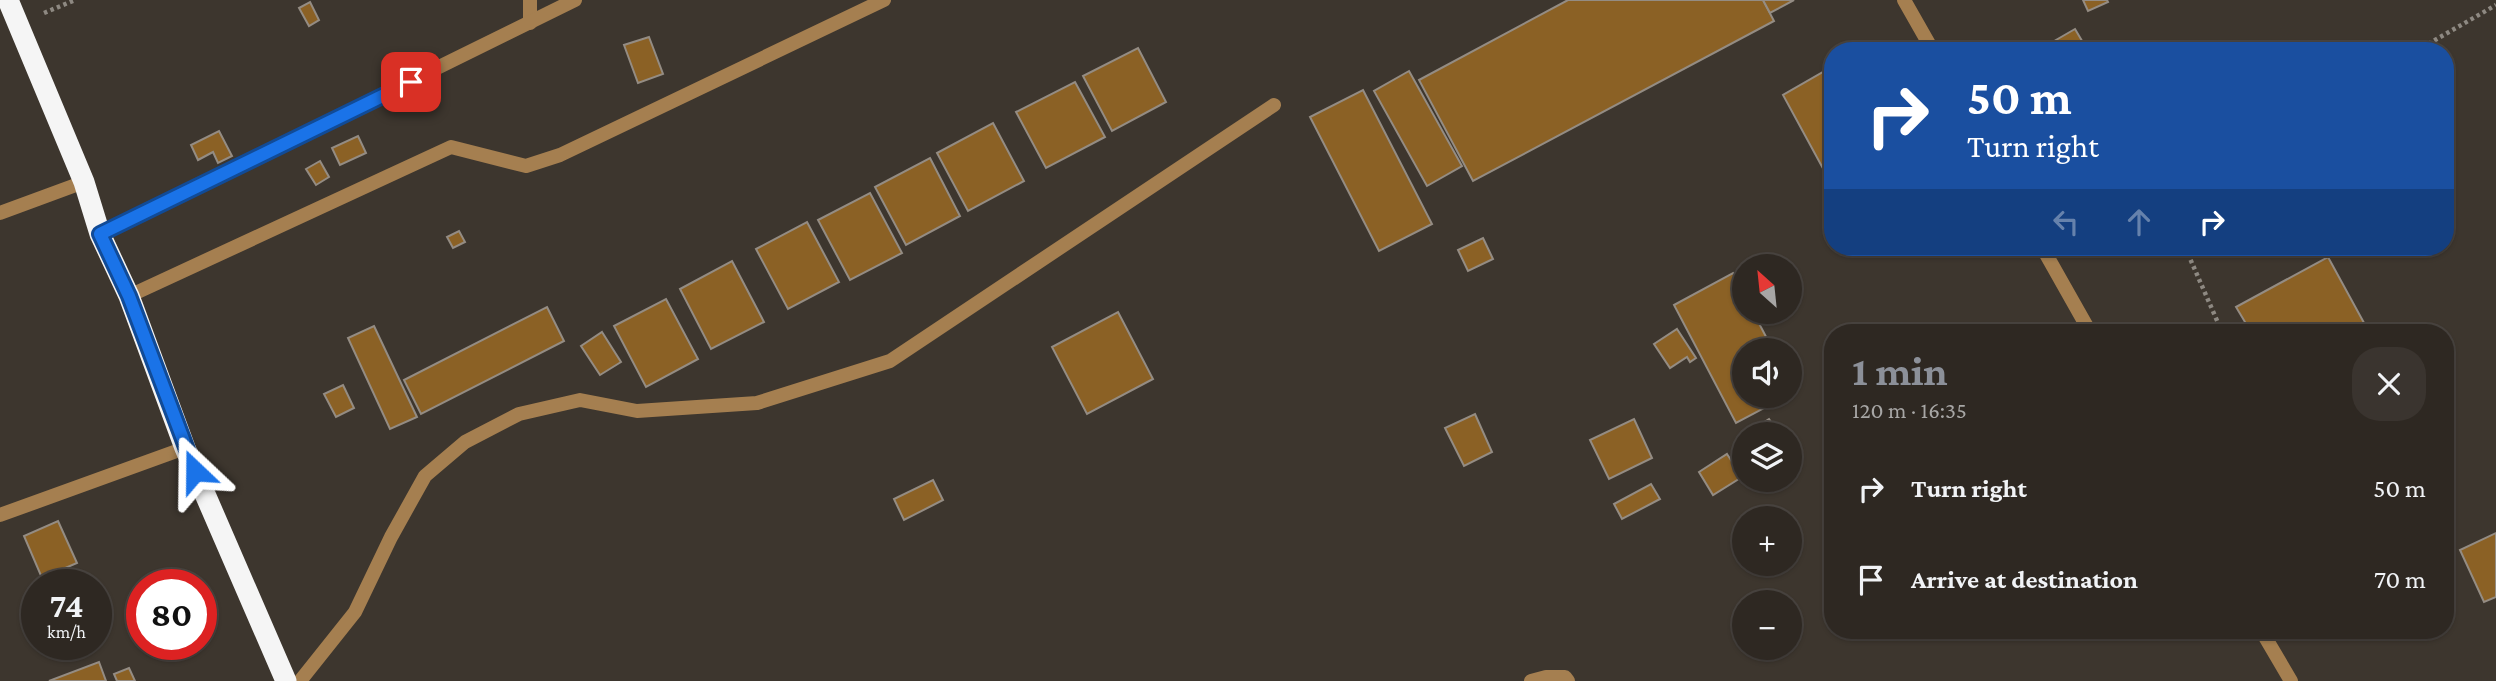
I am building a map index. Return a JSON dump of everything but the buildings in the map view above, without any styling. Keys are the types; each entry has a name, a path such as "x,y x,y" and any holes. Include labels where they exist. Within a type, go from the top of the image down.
{"highway":[{"path":"8,0 84,182 100,234 129,296 185,448 286,681"}],"street":[{"path":"530,0 530,23"},
{"path":"100,234 575,0"},
{"path":"129,296 452,146 484,157 526,166 561,155 884,0"},
{"path":"1904,0 1928,42"},
{"path":"300,681 355,612 391,537 425,476 465,442 519,414 580,400 637,411 757,403 890,361 1274,106"},
{"path":"0,213 84,182"},
{"path":"2047,256 2085,324"},
{"path":"0,515 185,448"},
{"path":"2266,639 2291,681"},
{"path":"1531,681 1546,677 1565,677 1568,681"}],"path":[{"path":"2432,42 2496,5"},
{"path":"2189,256 2219,324"}],"route":[{"path":"195,471 129,296 100,234 411,82"}]}
